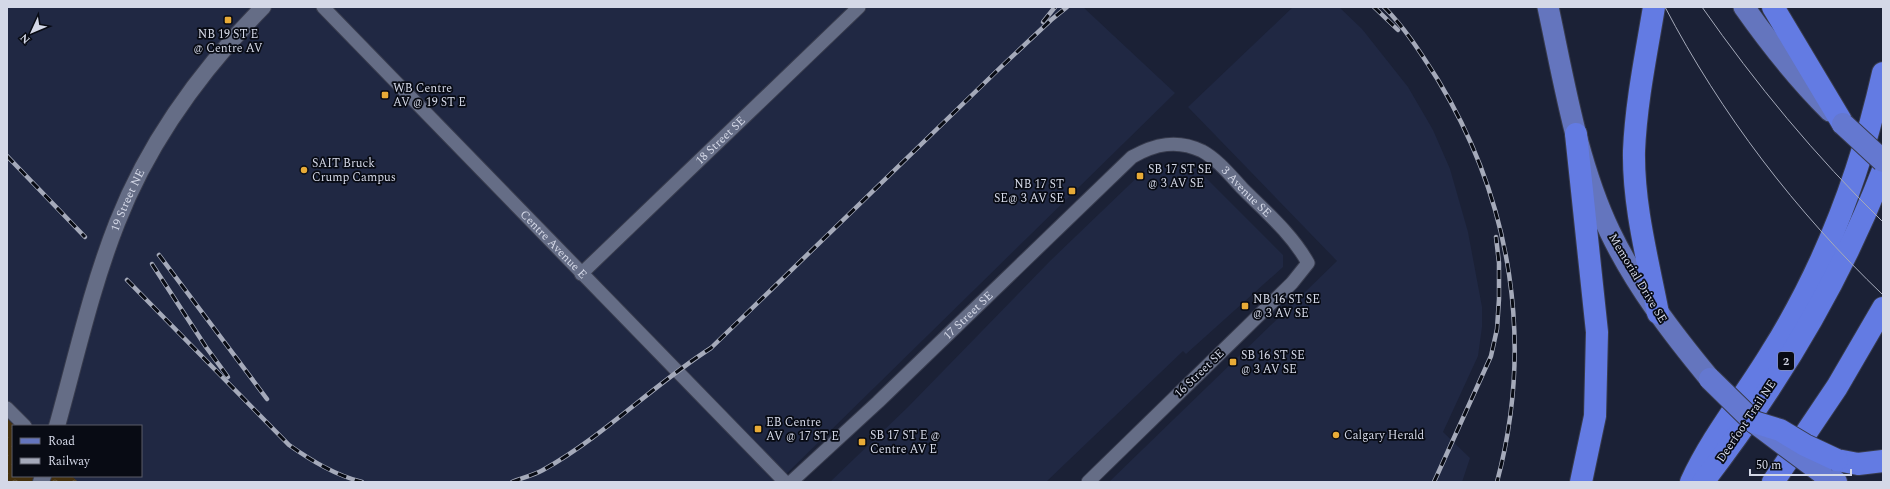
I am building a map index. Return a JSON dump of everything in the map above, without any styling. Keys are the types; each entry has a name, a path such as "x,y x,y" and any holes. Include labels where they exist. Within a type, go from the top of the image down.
{"highway":[{"path":"1654,7 1642,74 1634,152 1636,191 1658,313"},
{"path":"1773,7 1843,124 1883,161"},
{"path":"1691,482 1702,458 1772,353 1826,249 1856,176 1883,73"},
{"path":"1576,134 1597,332 1595,416 1580,482"},
{"name":"Deerfoot Trail NE","path":"1703,482 1763,399 1787,359 1835,275 1857,232 1883,170"},
{"path":"1773,482 1837,387 1883,308"},
{"name":"Memorial Drive SE","path":"1710,379 1754,422 1780,430 1805,445 1831,471"},
{"path":"1831,471 1858,464 1883,461"}],"main road":[{"name":"Memorial Drive SE","path":"1548,7 1576,134 1609,231 1658,313 1710,379"},
{"path":"1744,7 1770,43 1810,91 1843,124"}],"street":[{"name":"19 Street NE","path":"57,425 100,272 117,223 137,181 171,119 201,76 263,7"},
{"name":"Centre Avenue E","path":"323,7 581,274 785,482"},
{"name":"18 Street SE","path":"581,274 859,7"},
{"name":"3 Avenue SE","path":"1145,150 1163,144 1183,145 1202,151 1219,164 1288,235 1308,262"},
{"name":"17 Street SE","path":"792,482 878,402 1121,166 1145,150"},
{"name":"16 Street SE","path":"1088,482 1292,283 1308,262"},
{"path":"7,408 23,425"}],"shaded area":[{"path":"7,7 1083,7 1175,93 778,482 78,482 73,477 142,477 142,425 24,425 7,408"},
{"path":"1293,7 1339,7 1362,29 1408,87 1433,130 1450,169 1468,232 1482,307 1482,327 1478,356 1443,432 1470,458 1462,482 1109,482 1337,261 1188,107"},
{"path":"1150,165 1194,166 1283,255 1283,267 1186,354 1183,351 1046,482 830,482 908,407 1050,261"}],"green space":[{"path":"7,408 24,425 12,425 12,477 73,477 78,482 7,482"}],"tram line":[{"path":"1665,7 1710,85 1762,160 1820,230 1883,295"},
{"path":"1702,7 1722,36 1787,119 1858,197 1883,222"}],"railway":[{"path":"1043,22 1055,7"},
{"path":"512,482 539,472 565,457 587,442 690,362 711,348 1002,66 1067,7"},
{"path":"1374,7 1398,30"},
{"path":"1384,7 1407,33 1420,52 1438,80 1463,127 1484,175 1499,224 1509,275 1514,326 1514,378 1508,430 1497,482"},
{"path":"7,156 85,237"},
{"path":"1434,482 1491,356 1497,329 1499,299 1499,263 1496,237"},
{"path":"159,255 267,399"},
{"path":"152,264 206,347 228,377"},
{"path":"127,280 289,445 324,467 342,476 362,482"}],"place":[{"name":"NB 19 ST E @ Centre AV","path":"228,20"},
{"name":"WB Centre AV @ 19 ST E","path":"385,95"},
{"name":"SAIT Bruck Crump Campus","path":"304,170"},
{"name":"SB 17 ST SE @ 3 AV SE","path":"1140,176"},
{"name":"NB 17 ST SE@ 3 AV SE","path":"1072,191"},
{"name":"NB 16 ST SE @ 3 AV SE","path":"1245,306"},
{"name":"SB 16 ST SE @ 3 AV SE","path":"1233,362"},
{"name":"EB Centre AV @ 17 ST E","path":"758,429"},
{"name":"Calgary Herald","path":"1336,435"},
{"name":"SB 17 ST E @ Centre AV E","path":"862,442"}]}
